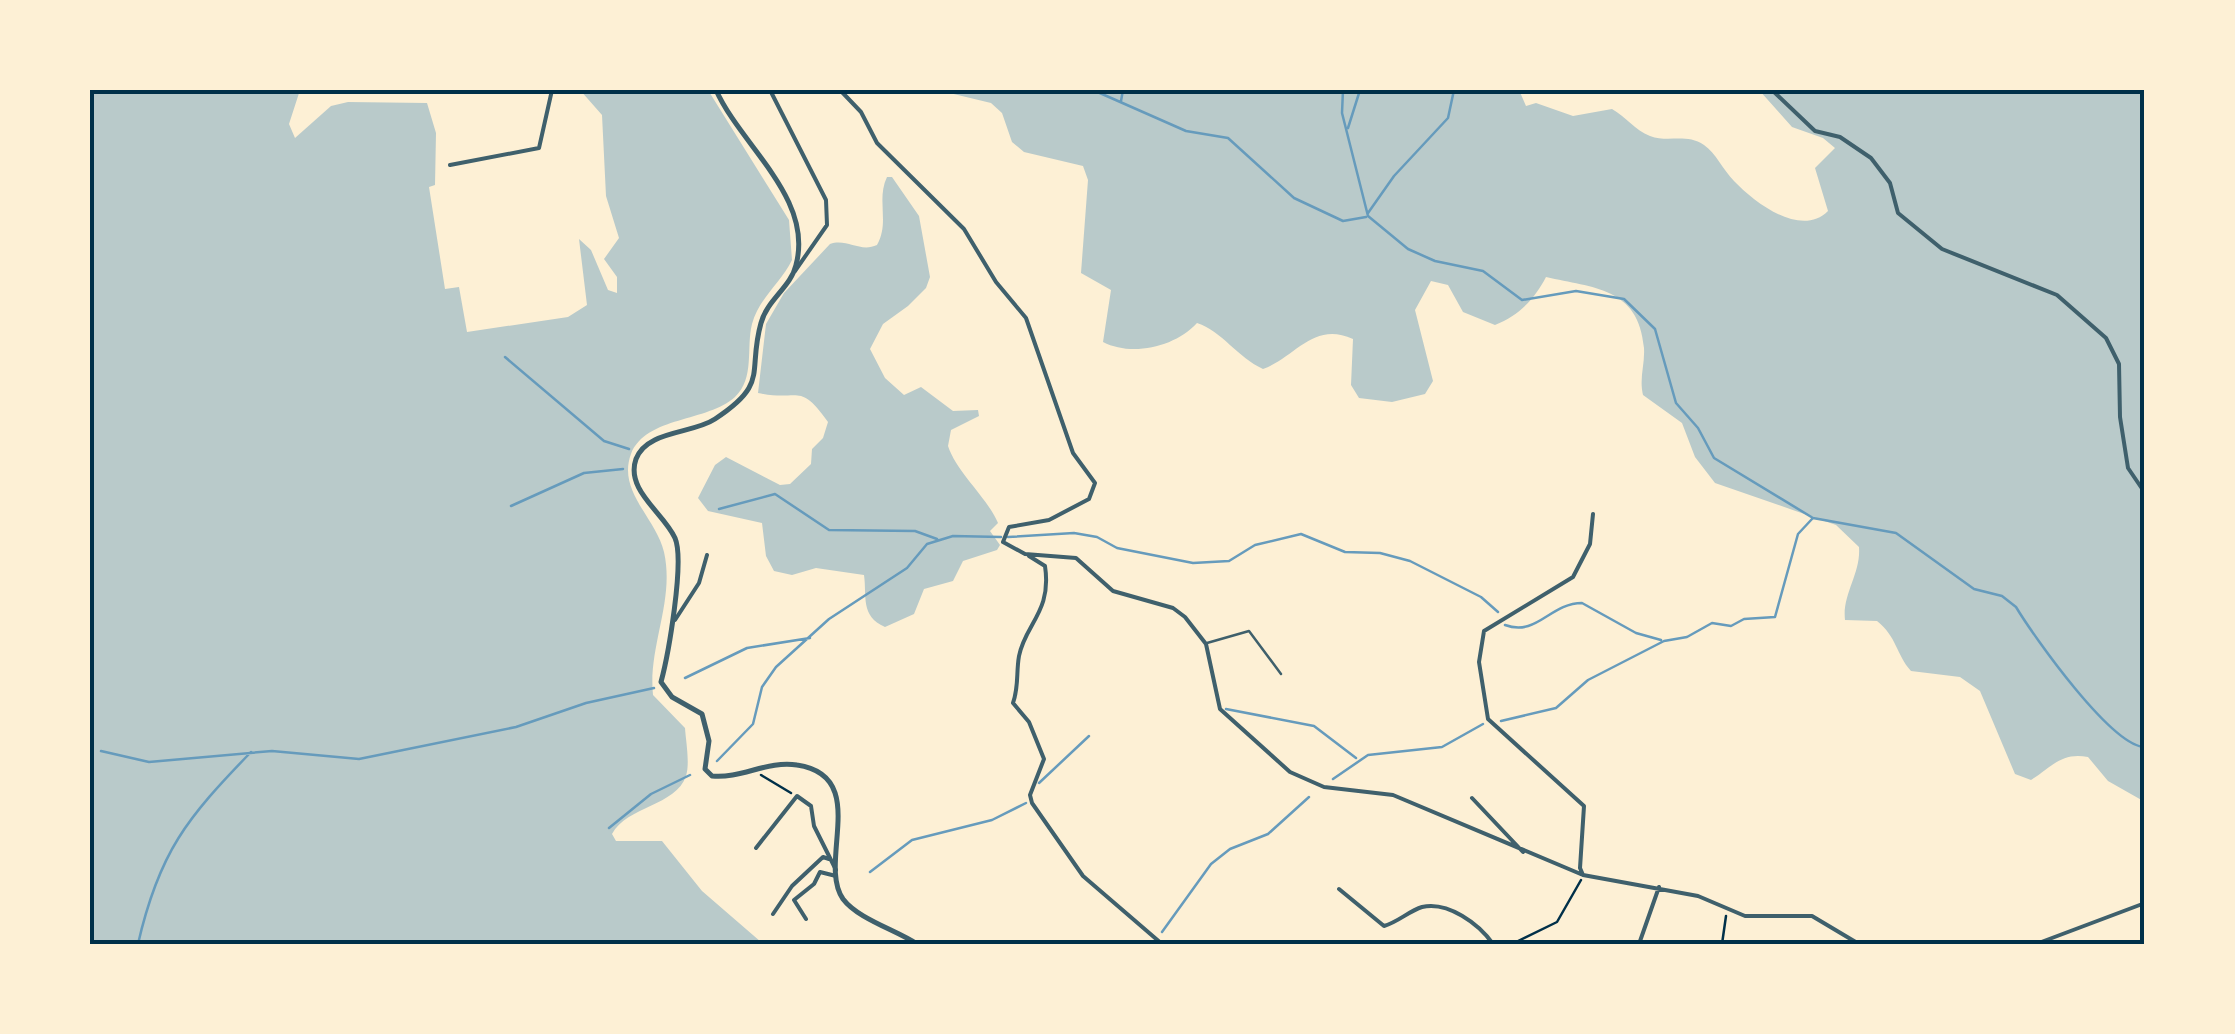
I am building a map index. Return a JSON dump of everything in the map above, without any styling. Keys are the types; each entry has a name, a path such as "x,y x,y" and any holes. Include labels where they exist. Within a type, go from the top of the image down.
{"street":[{"path":"450,165 538,148 552,90"},
{"path":"716,90 792,208 800,244 795,271"},
{"path":"770,90 826,200 827,225 764,312 751,388 711,423 654,440 641,450 634,463 638,486 675,538 672,624 661,682 672,697 702,714 708,741 705,769 722,777 769,766 802,765 818,774 834,792 840,810 836,873"},
{"path":"840,90 860,112 873,138 911,182 964,229 996,282 1026,318 1074,453 1094,482 1090,499 1049,520 1006,530 1003,542 1046,570 1041,611 1019,656 1020,681 1013,703 1029,722 1044,760 1030,795 1032,803 1082,876 1162,944"},
{"path":"1772,90 1815,132 1840,136 1871,158 1890,183 1898,214 1942,249 2057,295 2106,338 2119,364 2120,417 2128,468 2145,492"},
{"path":"1584,875 1580,868 1584,806 1492,725 1479,662 1484,632 1578,572 1590,544 1593,514"},
{"path":"1025,554 1076,558 1113,590 1173,608 1206,644 1220,709 1290,772 1324,787 1392,795 1523,853 1584,875 1659,886 1698,896 1745,916 1812,916 1859,944"},
{"path":"672,624 699,583 707,555"},
{"path":"756,848 796,796 811,806 814,826 846,903 916,944"},
{"path":"1472,798 1519,844 1523,853"},
{"path":"773,914 807,870 823,856 829,859"},
{"path":"806,919 794,900 814,884 820,872 836,873"},
{"path":"1639,944 1659,886"},
{"path":"1338,889 1384,926 1420,908 1440,906 1456,912 1493,944"},
{"path":"2036,944 2145,903"}],"lane":[{"path":"1206,644 1248,630 1280,674"}],"path":[{"path":"769,766 760,775 796,796"},
{"path":"1512,944 1557,922 1584,875"},
{"path":"1722,944 1728,909"}],"shaded area":[{"path":"90,90 300,90 289,124 295,138 331,106 348,102 427,103 436,133 435,185 429,187 445,289 459,287 467,332 568,317 587,305 579,239 591,250 608,290 617,293 617,277 604,259 619,238 606,196 602,115 580,90 708,90 789,220 792,260 755,315 748,372 735,397 650,433 631,454 629,480 660,540 666,570 653,695 685,728 688,765 681,786 628,817 612,834 616,841 662,841 702,891 761,942 794,944 90,944"},
{"path":"937,90 1519,90 1526,106 1536,103 1573,116 1612,109 1650,136 1697,141 1754,199 1779,214 1805,221 1828,211 1815,168 1835,148 1823,138 1792,127 1759,90 2145,90 2145,802 2108,781 2088,757 2064,759 2031,780 2015,774 1980,691 1960,677 1911,671 1889,633 1877,621 1845,620 1859,547 1836,525 1715,483 1695,457 1682,423 1643,395 1644,348 1640,328 1633,313 1611,294 1546,277 1525,306 1495,325 1463,312 1448,285 1431,281 1415,310 1433,381 1425,394 1392,402 1359,398 1351,385 1353,339 1339,335 1316,337 1263,369 1197,323 1165,344 1140,349 1114,346 1103,342 1111,290 1081,273 1088,180 1083,166 1024,152 1012,142 1002,113 991,103"},
{"path":"887,177 892,177 919,216 930,277 926,288 908,306 883,324 870,349 885,378 904,395 921,387 953,411 978,410 979,416 951,430 948,446 993,513 998,523 990,531 1000,545 997,550 963,561 953,581 924,589 914,614 885,627 868,611 864,575 816,568 792,575 774,571 766,556 762,523 708,511 698,498 715,465 726,457 780,485 790,484 811,464 812,449 823,438 828,422 804,397 758,393 766,324 784,293 830,244 877,245"}],"waterway":[{"path":"1093,90 1186,131 1228,138 1294,198 1343,221 1366,217"},
{"path":"1121,101 1123,90"},
{"path":"1343,90 1342,113 1368,216 1408,249 1435,261 1483,271 1522,300 1576,291 1624,299 1655,329 1676,403 1698,428 1714,458 1813,518 1896,533 1974,589 2002,596 2016,607 2094,711 2131,742 2145,747"},
{"path":"1348,128 1360,90"},
{"path":"1368,213 1394,176 1448,118 1454,90"},
{"path":"505,357 604,441 629,449"},
{"path":"511,506 584,473 623,469"},
{"path":"719,509 775,494 829,530 915,531 937,539"},
{"path":"1501,721 1556,708 1588,680 1664,641 1687,637 1712,623 1731,626 1744,619 1775,617 1798,534 1812,519"},
{"path":"1008,537 1074,533 1097,537 1117,548 1193,563 1229,561 1255,545 1301,534 1345,552 1380,553 1410,561 1481,597 1498,612"},
{"path":"717,761 753,724 762,687 776,667 829,619 907,568 927,544 953,536 1001,537"},
{"path":"1505,625 1526,627 1561,608 1582,603 1636,633 1661,640"},
{"path":"685,678 747,648 810,638"},
{"path":"101,751 149,762 272,751 359,759 516,727 586,703 654,688"},
{"path":"1226,709 1314,726 1356,758"},
{"path":"1333,779 1368,755 1442,747 1483,724"},
{"path":"1039,783 1089,736"},
{"path":"138,944 156,884 178,838 251,752"},
{"path":"609,828 651,794 690,775"},
{"path":"1162,932 1211,864 1230,849 1268,834 1309,797"},
{"path":"870,872 912,840 992,820 1026,803"}]}
